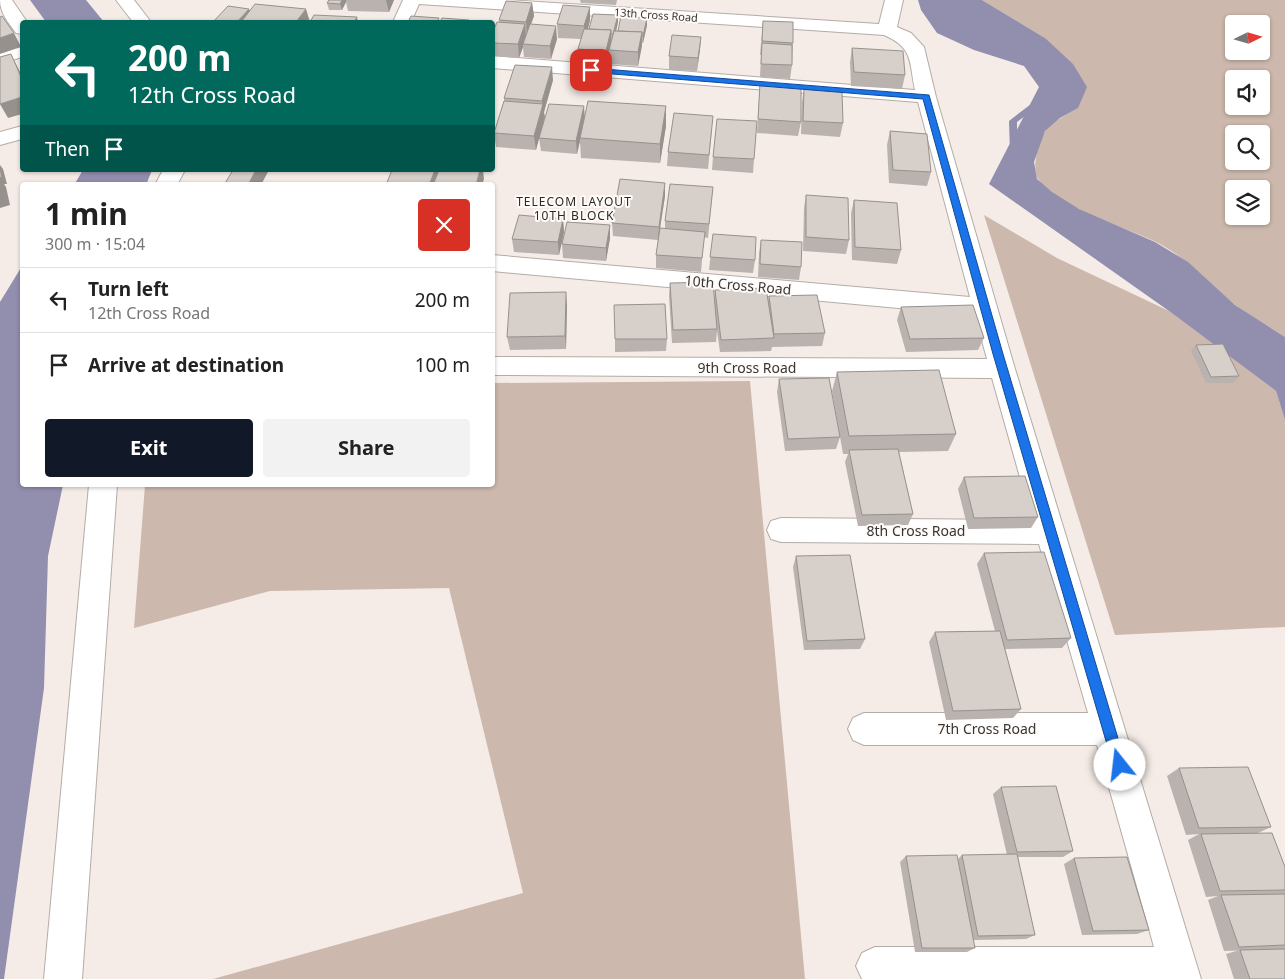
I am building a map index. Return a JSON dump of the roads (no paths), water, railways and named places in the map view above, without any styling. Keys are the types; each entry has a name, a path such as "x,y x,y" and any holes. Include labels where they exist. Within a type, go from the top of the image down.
{"street":[{"path":"3,0 20,26"},
{"path":"124,0 140,20"},
{"path":"403,20 412,0"},
{"name":"13th Cross Road","path":"425,0 887,30"},
{"path":"875,966 1180,972 984,307 926,97 915,46 887,30 894,0"},
{"path":"0,58 20,52"},
{"path":"495,62 926,97"},
{"path":"0,139 20,133"},
{"name":"10th Cross Road","path":"495,263 984,307"},
{"name":"9th Cross Road","path":"495,366 1002,369"},
{"path":"64,979 103,487"},
{"name":"8th Cross Road","path":"781,530 1050,532"},
{"name":"7th Cross Road","path":"864,729 1109,729"}],"waterway":[{"path":"1013,151 1013,121 1038,103"}],"district":[{"name":"TELECOM LAYOUT 10TH BLOCK","path":"574,209"}]}
